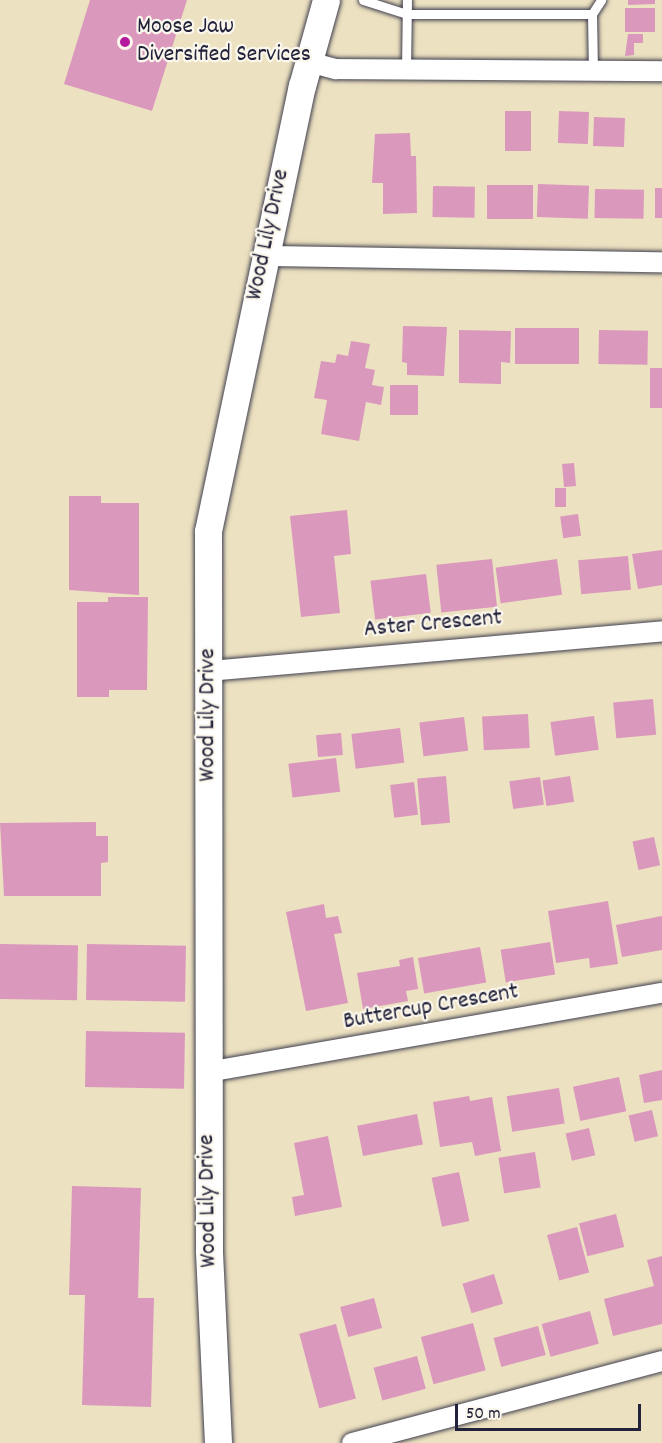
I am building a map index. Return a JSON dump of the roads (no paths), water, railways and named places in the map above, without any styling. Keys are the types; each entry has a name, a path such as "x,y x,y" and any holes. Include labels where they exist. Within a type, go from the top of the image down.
{"street":[{"name":"Wood Lily Drive","path":"218,1443 209,1250 208,531 265,256 309,62 326,0"},
{"path":"309,62 336,69 662,71"},
{"path":"265,256 662,262"},
{"name":"Aster Crescent","path":"209,671 662,631"},
{"name":"Buttercup Crescent","path":"208,1072 662,993"},
{"path":"352,1443 662,1361"}],"lane":[{"path":"363,0 407,14 592,14"},
{"path":"406,70 407,0"},
{"path":"593,70 592,14 601,0"}],"place":[{"name":"Moose Jaw Diversified Services","path":"125,42"}]}
